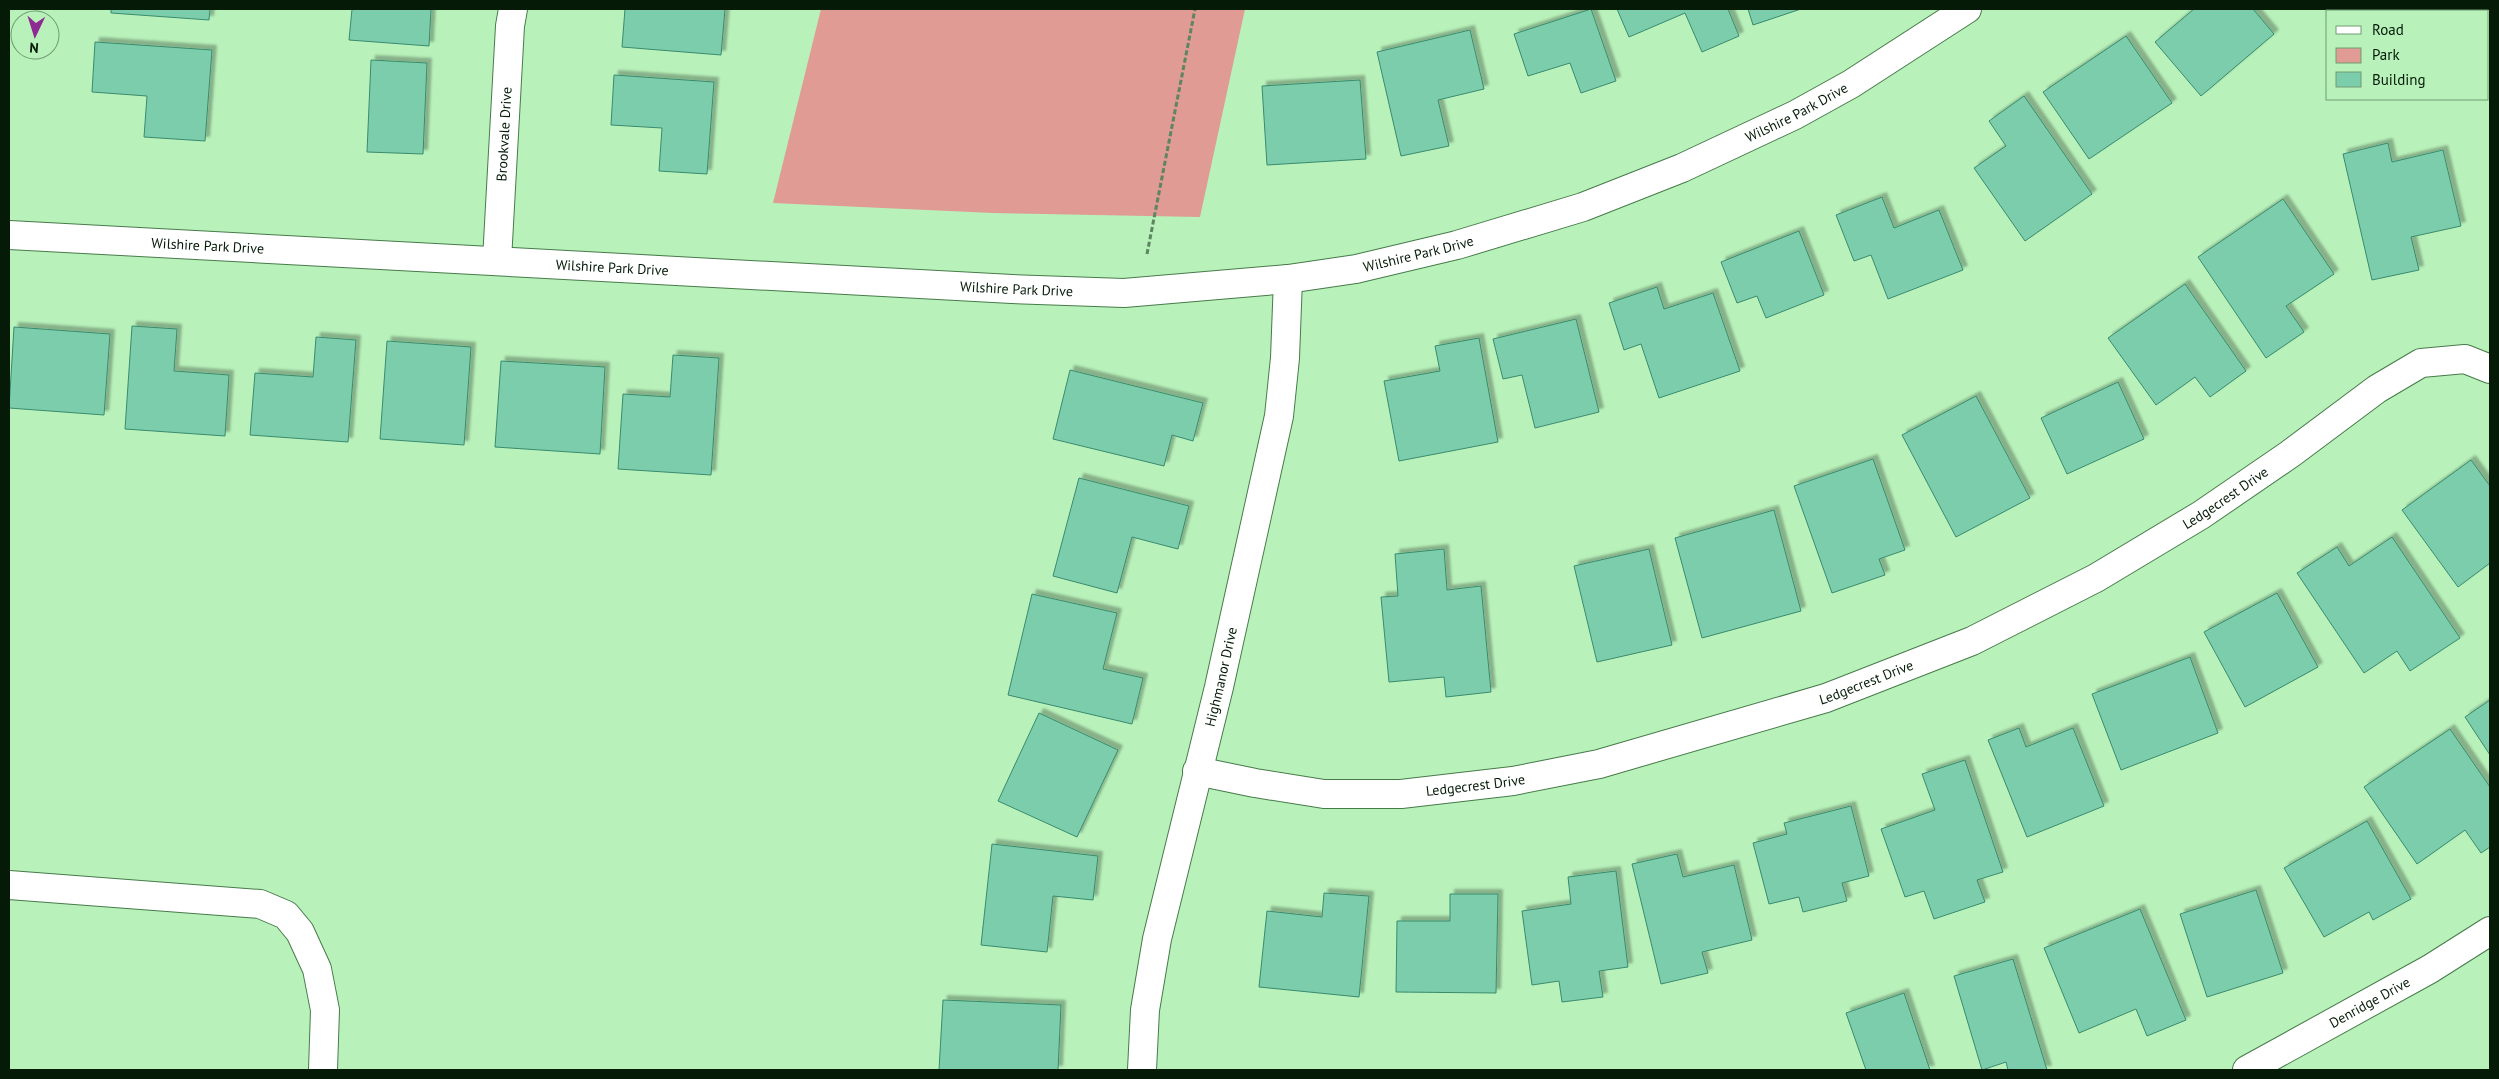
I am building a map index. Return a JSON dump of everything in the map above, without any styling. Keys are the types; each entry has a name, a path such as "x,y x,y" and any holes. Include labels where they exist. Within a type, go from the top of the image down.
{"street":[{"name":"Brookvale Drive","path":"497,260 510,26 513,9"},
{"name":"Wilshire Park Drive","path":"9,235 1012,289 1139,292 1288,279 1356,269 1457,245 1583,207 1682,168 1795,115 1851,84 1967,9"},
{"name":"Highmanor Drive","path":"1142,1070 1146,1010 1157,939 1219,687 1279,416 1285,358 1288,279"},
{"name":"Ledgecrest Drive","path":"1197,771 1255,784 1324,794 1401,794 1513,781 1599,764 1826,698 1972,641 2096,578 2201,514 2290,454 2377,389 2421,364 2465,359 2490,369"},
{"path":"9,885 260,904 286,915 300,932 317,969 325,1010 324,1070"},
{"name":"Denridge Drive","path":"2247,1070 2430,969 2490,931"}],"path":[{"path":"1139,292 1195,9"}],"green space":[{"path":"821,9 1245,9 1200,217 993,213 773,203"}],"building":[{"path":"111,9 210,9 209,20 111,13"},
{"path":"352,9 431,9 429,46 349,40"},
{"path":"625,9 725,9 721,55 622,47"},
{"path":"1591,9 1616,81 1581,93 1570,63 1528,76 1514,34"},
{"path":"1617,9 1728,9 1739,36 1702,52 1685,13 1629,37"},
{"path":"1748,9 1801,9 1753,25"},
{"path":"2194,9 2253,9 2274,34 2201,96 2155,42"},
{"path":"1470,30 1484,89 1438,100 1449,146 1401,156 1377,52"},
{"path":"2126,36 2172,103 2089,159 2043,92"},
{"path":"95,42 212,50 205,141 144,137 147,96 92,92"},
{"path":"371,60 427,63 423,154 367,152"},
{"path":"614,75 714,82 707,174 659,171 662,128 611,125"},
{"path":"1360,80 1366,159 1267,165 1262,86"},
{"path":"2024,96 2092,194 2025,241 1974,168 2006,146 1989,121"},
{"path":"2388,143 2392,162 2443,150 2461,226 2411,237 2419,270 2372,280 2343,154"},
{"path":"1882,197 1894,228 1939,210 1963,270 1888,299 1871,255 1854,261 1836,215"},
{"path":"2283,199 2334,274 2286,306 2304,332 2266,358 2198,257"},
{"path":"1799,231 1824,295 1766,318 1757,296 1737,303 1721,262"},
{"path":"2185,284 2246,371 2210,397 2195,377 2156,405 2108,338"},
{"path":"1657,287 1664,309 1713,293 1740,371 1659,398 1641,344 1624,350 1609,303"},
{"path":"1576,319 1599,412 1535,428 1522,375 1503,379 1493,339"},
{"path":"132,326 177,329 174,371 229,375 225,436 125,429"},
{"path":"14,327 110,334 104,415 9,408"},
{"path":"316,337 356,340 348,442 250,435 255,373 313,377"},
{"path":"1479,338 1498,442 1399,461 1384,381 1440,371 1435,346"},
{"path":"387,341 471,347 464,445 380,439"},
{"path":"673,355 719,358 711,475 618,469 623,394 670,397"},
{"path":"501,361 605,367 600,454 495,447"},
{"path":"1070,370 1203,403 1193,441 1172,435 1164,466 1053,439"},
{"path":"2118,382 2144,439 2067,474 2041,418"},
{"path":"1976,396 2030,498 1956,537 1902,435"},
{"path":"1873,459 1905,550 1879,559 1885,575 1832,593 1794,486"},
{"path":"2471,460 2490,486 2490,563 2458,587 2402,510"},
{"path":"1079,478 1189,506 1178,549 1132,537 1117,593 1053,576"},
{"path":"1774,510 1801,611 1702,638 1675,538"},
{"path":"2392,537 2460,638 2410,671 2397,651 2364,673 2297,573 2337,547 2349,566"},
{"path":"1444,549 1447,590 1481,586 1491,692 1446,697 1444,677 1389,682 1381,597 1398,596 1395,554"},
{"path":"1649,549 1672,645 1597,662 1574,566"},
{"path":"2277,593 2318,667 2245,707 2204,632"},
{"path":"1032,594 1117,613 1103,669 1143,678 1132,724 1008,695"},
{"path":"2190,657 2218,733 2121,770 2092,694"},
{"path":"2490,700 2490,755 2465,717"},
{"path":"1039,713 1118,750 1077,837 998,801"},
{"path":"2019,728 2026,747 2073,728 2104,806 2027,837 1988,740"},
{"path":"2450,729 2490,787 2490,847 2481,853 2465,830 2417,864 2364,787"},
{"path":"1965,760 2003,872 1977,880 1985,902 1934,919 1924,891 1905,897 1881,829 1935,810 1922,774"},
{"path":"1851,806 1869,876 1842,883 1847,901 1803,912 1799,897 1769,904 1753,843 1787,834 1784,823"},
{"path":"2367,821 2411,899 2373,920 2369,912 2324,937 2284,868"},
{"path":"992,844 1098,856 1093,900 1053,896 1047,952 981,945"},
{"path":"1677,854 1683,877 1734,865 1752,940 1702,952 1708,973 1661,984 1632,864"},
{"path":"1616,871 1628,967 1599,971 1603,997 1562,1002 1559,981 1532,985 1522,911 1571,904 1568,877"},
{"path":"2256,890 2283,973 2207,997 2180,914"},
{"path":"1324,893 1369,896 1359,997 1259,987 1267,911 1322,917"},
{"path":"1450,894 1498,894 1496,993 1396,992 1397,921 1450,921"},
{"path":"2140,909 2186,1020 2147,1036 2136,1009 2079,1033 2044,948"},
{"path":"2013,959 2047,1070 2008,1070 2006,1062 1982,1070 1954,976"},
{"path":"1904,993 1930,1070 1866,1070 1846,1013"},
{"path":"943,1000 1061,1005 1058,1070 939,1070"}]}
